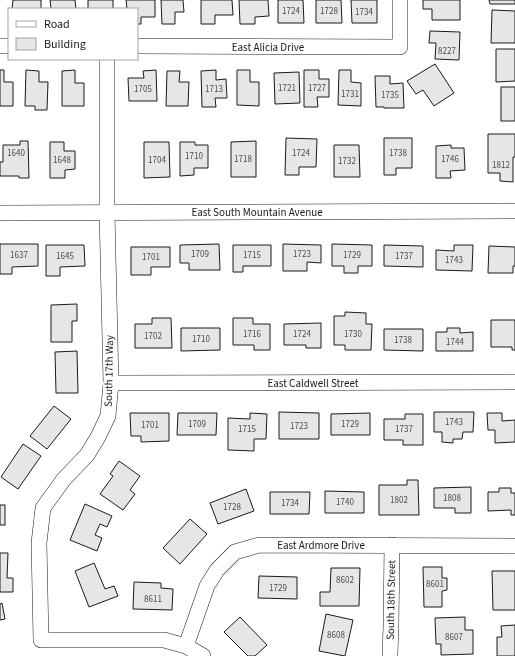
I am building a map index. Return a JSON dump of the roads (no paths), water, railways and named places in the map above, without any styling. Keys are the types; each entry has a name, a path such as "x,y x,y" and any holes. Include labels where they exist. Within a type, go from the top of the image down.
{"street":[{"name":"East Alicia Drive","path":"138,46 400,47 400,0"},
{"name":"South 17th Way","path":"107,60 107,212 111,383 108,416 98,438 87,455 64,479 43,508 39,543 41,640 164,640 186,646 203,656"},
{"name":"East South Mountain Avenue","path":"0,213 515,211"},
{"name":"East Caldwell Street","path":"111,383 515,382"},
{"name":"East Ardmore Drive","path":"186,646 207,586 217,570 235,552 259,545 515,546"},
{"name":"South 18th Street","path":"390,654 392,545"}]}
